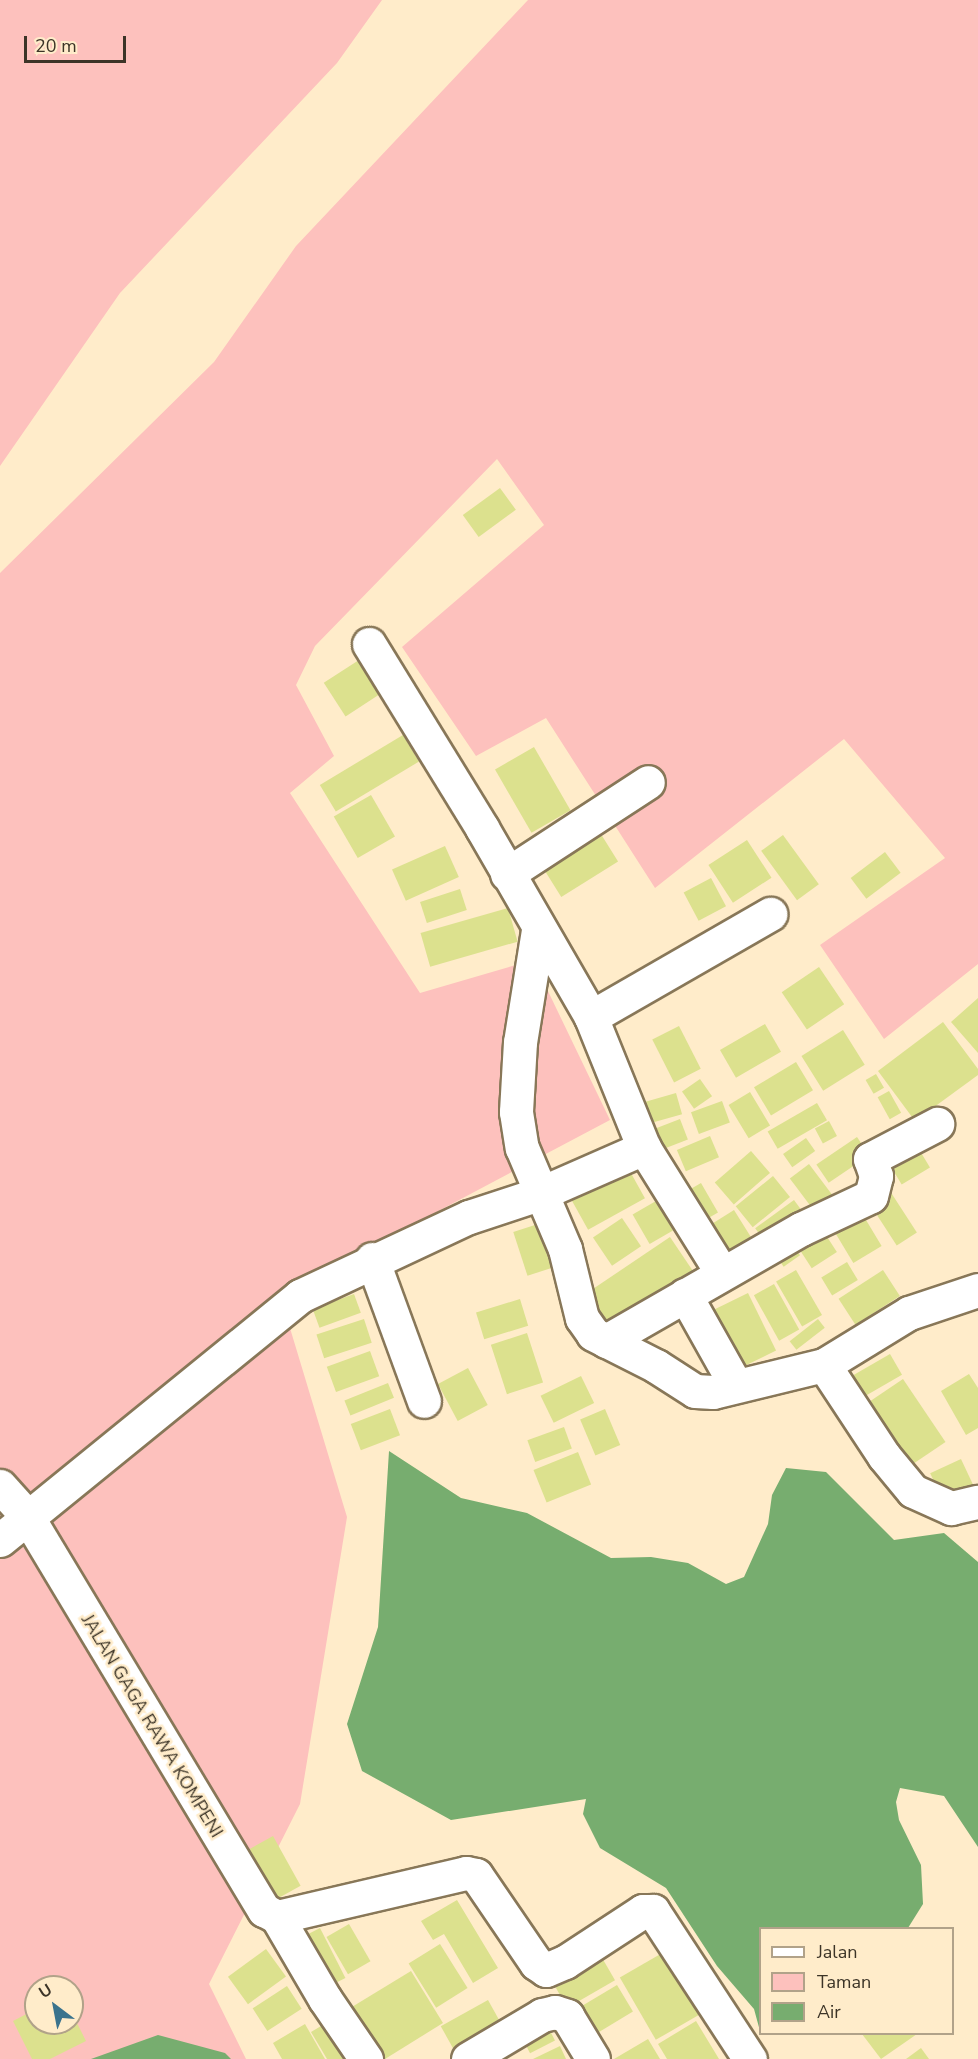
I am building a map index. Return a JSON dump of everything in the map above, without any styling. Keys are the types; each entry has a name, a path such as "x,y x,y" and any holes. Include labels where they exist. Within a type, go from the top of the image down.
{"street":[{"path":"369,644 591,1017 644,1148 722,1273"},
{"path":"507,874 648,782"},
{"path":"591,1017 770,914"},
{"path":"538,930 520,1042 516,1112 522,1148 539,1194 565,1249 582,1318 593,1334 695,1391 713,1392 824,1365 909,1313 978,1290"},
{"path":"606,1341 722,1273 871,1196 876,1176 870,1159 937,1124"},
{"path":"0,1540 27,1515 300,1296 372,1259 469,1216 539,1194 644,1148"},
{"path":"372,1259 424,1401"},
{"path":"686,1295 736,1386"},
{"path":"824,1365 884,1456 913,1491 951,1508 978,1502"},
{"name":"JALAN GAGA RAWA KOMPENI","path":"0,1486 27,1515 246,1883 264,1910 277,1917 325,1999 366,2059"},
{"path":"277,1917 466,1873 476,1875 536,1963 546,1970 565,1962 643,1911 653,1911 750,2059"},
{"path":"468,2059 542,2015 555,2012 567,2016 592,2059"}],"green space":[{"path":"0,0 382,0 337,63 120,293 0,466"},
{"path":"528,0 978,0 978,964 884,1039 820,945 945,858 844,739 655,888 546,718 476,756 402,647 544,525 497,459 315,646 296,685 334,756 290,793 420,993 533,960 610,1120 280,1295 347,1517 300,1804 209,1984 246,2059 0,2059 0,573 214,362 296,246"}],"water":[{"path":"389,1451 461,1498 527,1513 611,1558 651,1557 688,1563 726,1584 744,1577 768,1524 772,1495 786,1468 826,1472 894,1540 944,1533 978,1562 978,1847 944,1796 900,1788 896,1802 899,1820 921,1865 923,1904 909,1927 759,1927 759,2027 754,2009 717,1966 666,1888 600,1848 583,1814 586,1799 451,1820 362,1771 347,1724 378,1627"},
{"path":"158,2035 225,2053 231,2059 91,2059"}],"building":[{"path":"500,488 516,510 479,537 463,515"},
{"path":"359,660 381,694 346,716 324,683"},
{"path":"403,735 419,762 336,812 320,785"},
{"path":"534,747 570,810 532,833 495,770"},
{"path":"371,795 395,837 358,858 334,816"},
{"path":"599,831 618,862 561,897 542,867"},
{"path":"783,835 819,884 797,900 761,851"},
{"path":"747,840 772,878 733,903 708,865"},
{"path":"445,846 459,877 406,901 392,870"},
{"path":"885,852 901,873 866,899 851,878"},
{"path":"711,878 726,906 699,921 684,893"},
{"path":"460,889 467,910 427,923 420,902"},
{"path":"508,908 518,942 430,967 421,933"},
{"path":"819,967 844,1004 807,1029 782,992"},
{"path":"978,998 978,1053 951,1022"},
{"path":"943,1022 978,1069 978,1075 915,1121 878,1071"},
{"path":"765,1024 781,1052 736,1078 720,1050"},
{"path":"679,1026 701,1069 674,1082 652,1040"},
{"path":"843,1030 865,1065 823,1091 801,1056"},
{"path":"796,1062 813,1090 771,1116 754,1087"},
{"path":"876,1074 884,1088 874,1094 866,1080"},
{"path":"700,1079 712,1096 694,1109 682,1092"},
{"path":"889,1091 901,1113 890,1119 878,1097"},
{"path":"750,1092 770,1125 749,1138 729,1105"},
{"path":"676,1093 682,1114 646,1125 639,1103"},
{"path":"722,1101 730,1123 699,1134 691,1112"},
{"path":"817,1103 827,1120 778,1149 768,1132"},
{"path":"680,1119 688,1140 661,1150 653,1129"},
{"path":"829,1121 837,1136 823,1144 815,1129"},
{"path":"710,1136 719,1157 686,1171 677,1150"},
{"path":"857,1137 869,1155 829,1183 816,1164"},
{"path":"806,1138 815,1151 792,1167 783,1154"},
{"path":"914,1141 930,1168 902,1185 886,1158"},
{"path":"751,1151 770,1173 734,1204 715,1182"},
{"path":"809,1164 836,1200 817,1214 790,1178"},
{"path":"627,1166 645,1198 588,1230 570,1198"},
{"path":"773,1176 790,1197 753,1227 736,1206"},
{"path":"701,1183 718,1212 695,1225 678,1196"},
{"path":"888,1188 917,1232 897,1246 868,1201"},
{"path":"794,1200 805,1215 766,1244 755,1228"},
{"path":"656,1201 673,1230 650,1244 633,1214"},
{"path":"734,1210 754,1242 728,1259 708,1226"},
{"path":"860,1210 882,1246 853,1263 832,1227"},
{"path":"622,1218 641,1246 612,1266 593,1238"},
{"path":"538,1224 552,1268 527,1276 513,1232"},
{"path":"820,1226 837,1252 812,1268 795,1242"},
{"path":"670,1237 698,1278 613,1335 585,1294"},
{"path":"788,1238 800,1255 784,1267 772,1249"},
{"path":"847,1262 858,1280 832,1295 821,1277"},
{"path":"796,1270 822,1315 802,1327 776,1282"},
{"path":"883,1270 900,1296 855,1325 839,1299"},
{"path":"774,1284 799,1329 779,1341 754,1295"},
{"path":"748,1293 776,1351 735,1371 707,1313"},
{"path":"354,1294 361,1313 319,1328 313,1309"},
{"path":"520,1299 528,1326 484,1339 476,1312"},
{"path":"364,1319 372,1343 324,1358 316,1334"},
{"path":"818,1319 825,1328 796,1350 790,1341"},
{"path":"527,1333 543,1382 507,1394 491,1345"},
{"path":"370,1351 379,1376 336,1392 327,1367"},
{"path":"890,1354 902,1375 865,1396 853,1376"},
{"path":"468,1368 488,1405 458,1421 438,1384"},
{"path":"969,1374 978,1388 978,1428 966,1435 941,1391"},
{"path":"581,1376 594,1403 554,1423 541,1396"},
{"path":"903,1379 945,1442 907,1468 865,1405"},
{"path":"388,1383 394,1398 350,1415 344,1401"},
{"path":"390,1409 400,1435 361,1450 351,1424"},
{"path":"605,1409 620,1445 595,1455 580,1420"},
{"path":"564,1427 572,1449 535,1462 527,1440"},
{"path":"578,1452 591,1484 547,1502 533,1470"},
{"path":"961,1459 974,1487 943,1501 930,1473"},
{"path":"273,1836 301,1886 272,1902 244,1852"},
{"path":"457,1900 498,1968 473,1983 444,1934 433,1940 421,1921"},
{"path":"349,1924 370,1961 348,1974 326,1937"},
{"path":"320,1928 345,1978 320,1991 295,1941"},
{"path":"440,1944 468,1988 436,2008 409,1964"},
{"path":"266,1949 286,1977 248,2004 228,1977"},
{"path":"664,1952 700,2014 656,2040 620,1978"},
{"path":"601,1956 615,1980 567,2008 553,1983"},
{"path":"411,1971 443,2023 385,2059 370,2059 342,2013"},
{"path":"617,1985 633,2012 598,2033 582,2006"},
{"path":"287,1986 302,2009 267,2031 253,2008"},
{"path":"488,2000 503,2027 456,2053 441,2026"},
{"path":"24,2015 24,2035 83,2035 86,2041 50,2059 32,2059 13,2021"},
{"path":"338,2016 364,2059 327,2059 311,2032"},
{"path":"545,2021 555,2041 530,2053 520,2034"},
{"path":"696,2021 719,2059 667,2059 658,2044"},
{"path":"305,2024 325,2059 282,2059 273,2043"},
{"path":"863,2035 916,2035 881,2059"},
{"path":"648,2039 660,2059 614,2059"},
{"path":"560,2046 566,2059 533,2059"},
{"path":"921,2048 929,2059 906,2059"}]}
